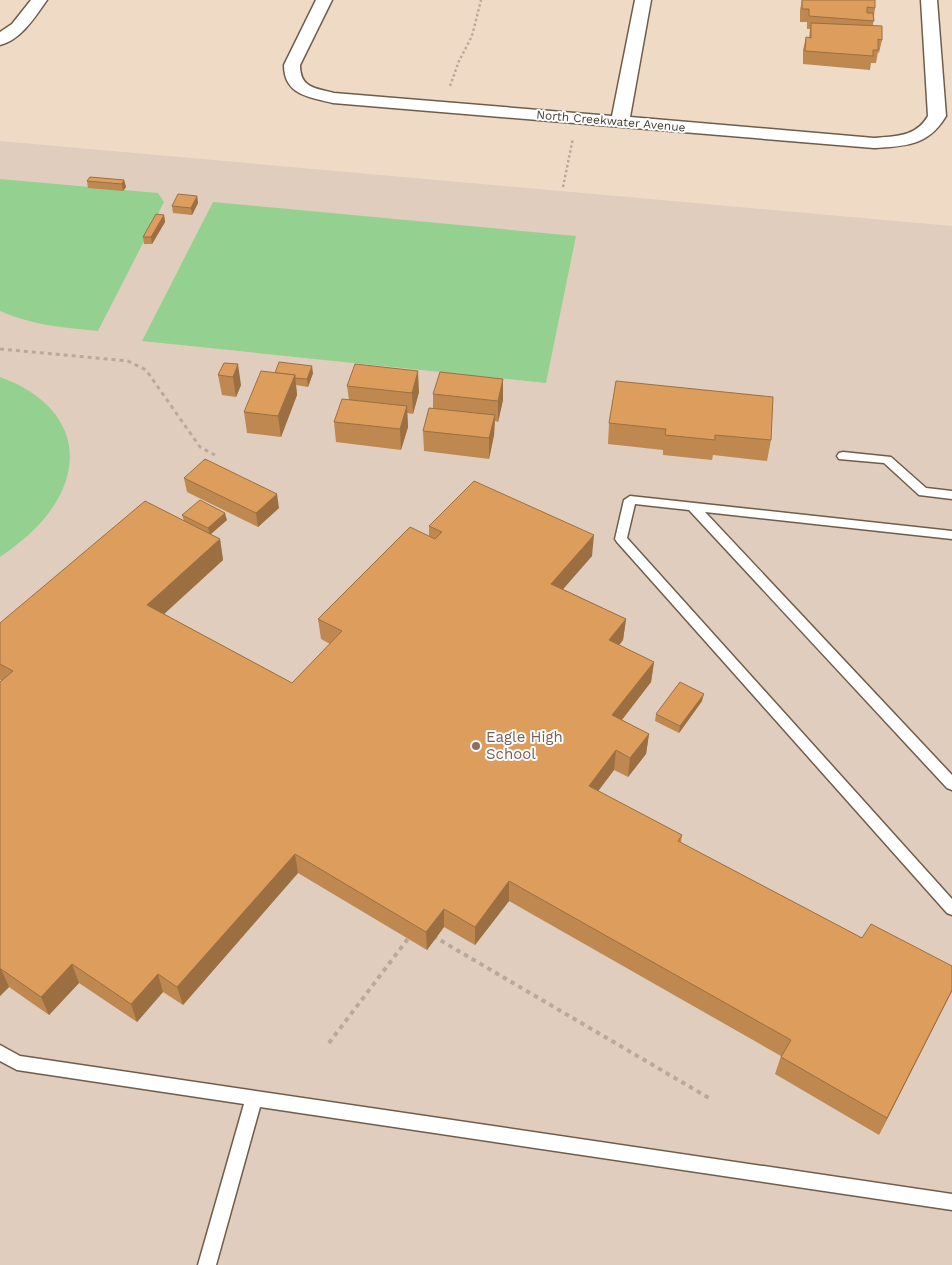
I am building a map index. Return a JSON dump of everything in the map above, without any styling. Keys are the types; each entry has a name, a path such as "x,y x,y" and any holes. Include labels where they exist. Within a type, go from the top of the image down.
{"street":[{"path":"0,40 18,27 39,0"},
{"name":"North Creekwater Avenue","path":"324,0 292,64 292,77 302,89 333,98 874,143 902,141 921,136 932,128 937,116 929,0"},
{"path":"620,122 643,0"}],"lane":[{"path":"842,456 887,460 924,492 952,495"},
{"path":"952,535 630,500 621,539 952,909"},
{"path":"693,507 952,784"},
{"path":"0,1052 17,1063 952,1202"},
{"path":"206,1265 254,1099"}],"path":[{"path":"448,94 458,61 472,36 481,0"},
{"path":"563,187 575,132"},
{"path":"0,349 128,361 146,370 200,447 215,455"},
{"path":"425,931 709,1098"},
{"path":"329,1043 411,934"}],"shaded area":[{"name":"Eagle High School","path":"0,141 952,226 952,1265 0,1265"}],"green space":[{"path":"0,179 158,193 164,202 98,331 36,323 0,311"},
{"path":"213,202 576,236 546,383 142,341"},
{"path":"0,377 24,388 43,401 57,417 66,435 70,454 68,475 59,497 34,530 0,557"}],"building":[{"path":"802,0 875,0 875,8 867,7 867,13 873,13 874,21 809,16 809,9 802,9"},
{"path":"811,23 882,26 882,40 878,39 878,50 873,50 873,56 805,51 806,37 811,38"},
{"path":"90,177 124,180 122,184 87,181"},
{"path":"178,194 197,196 191,208 172,206"},
{"path":"156,214 164,215 151,237 143,237"},
{"path":"279,362 312,366 307,379 295,378 295,375 275,373"},
{"path":"224,363 238,364 233,377 218,375"},
{"path":"355,364 418,371 412,393 347,386"},
{"path":"261,371 295,375 278,416 244,412"},
{"path":"440,372 503,379 498,401 433,394"},
{"path":"616,381 773,397 771,440 715,435 715,440 665,435 666,429 609,423"},
{"path":"342,399 407,406 400,429 334,422"},
{"path":"429,408 495,415 489,438 423,431"},
{"path":"205,459 277,494 256,513 184,478"},
{"path":"474,481 594,535 551,584 626,619 609,640 654,662 612,715 649,734 630,758 616,750 589,786 682,835 678,841 862,938 871,924 952,966 952,990 887,1118 781,1057 791,1040 509,881 475,927 444,909 426,932 295,854 177,987 158,974 131,1004 72,964 41,997 0,969 0,682 13,671 0,664 0,623 145,501 220,539 147,605 292,683 342,631 318,619 410,527 435,539 442,532 429,526"},
{"path":"200,500 225,513 208,528 182,515"},
{"path":"680,682 704,694 680,726 656,714"}],"place":[{"name":"Eagle High School","path":"476,746"}]}
